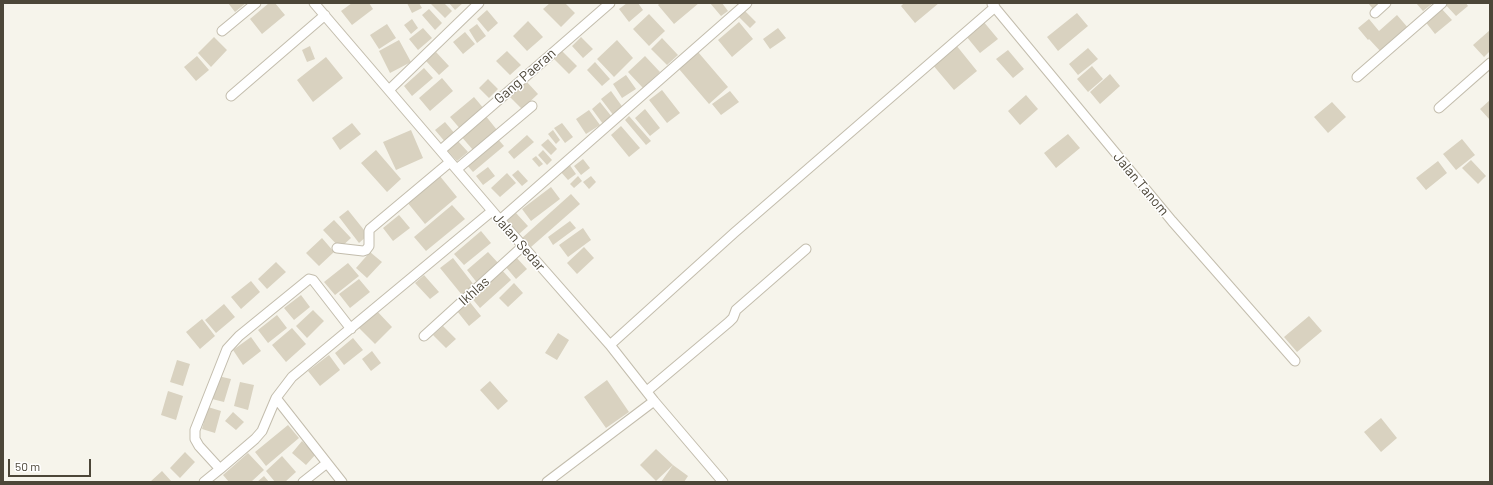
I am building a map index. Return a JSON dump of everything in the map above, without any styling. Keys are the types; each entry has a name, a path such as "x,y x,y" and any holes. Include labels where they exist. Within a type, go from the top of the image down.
{"street":[{"path":"222,31 256,3"},
{"name":"Jalan Sedar","path":"314,3 492,211 610,345 654,401 723,482"},
{"path":"389,90 480,3"},
{"name":"Gang Paeran","path":"441,150 610,3"},
{"path":"500,220 747,3"},
{"path":"1375,13 1386,3"},
{"path":"1357,77 1442,3"},
{"path":"610,345 734,233 993,5"},
{"name":"Jalan Tanom","path":"993,5 1172,221 1296,361"},
{"path":"231,96 325,15"},
{"path":"1439,108 1490,63"},
{"path":"337,248 363,251 366,250 369,246 370,229 532,106"},
{"path":"204,482 255,439 262,431 276,398 292,377 492,211"},
{"name":"Ikhlas","path":"424,336 523,246"},
{"path":"647,391 729,322 733,318 736,310 806,249"},
{"path":"220,469 199,446 194,434 227,349 239,336 309,279 313,280 351,328"},
{"path":"276,398 342,482"},
{"path":"547,482 654,401"},
{"path":"303,482 327,463"}],"building":[{"path":"228,3 246,3 235,12"},
{"path":"269,3 275,3 285,15 262,34 250,19"},
{"path":"352,3 369,3 373,9 352,25 341,11"},
{"path":"407,3 419,3 422,8 412,13"},
{"path":"444,3 452,11 445,18 431,4"},
{"path":"449,3 463,3 455,10"},
{"path":"550,3 565,3 575,13 561,27 543,9"},
{"path":"627,3 638,3 643,10 629,22 619,9"},
{"path":"660,3 699,3 674,24 658,5"},
{"path":"710,3 722,3 728,11 721,16"},
{"path":"904,3 939,3 915,23 901,6"},
{"path":"1368,3 1380,3 1373,9"},
{"path":"1416,3 1433,3 1423,11"},
{"path":"1444,3 1466,3 1468,6 1456,16"},
{"path":"1440,7 1452,20 1435,34 1424,20"},
{"path":"429,9 442,23 435,30 422,15"},
{"path":"743,9 756,22 750,28 737,15"},
{"path":"487,10 498,23 488,32 477,19"},
{"path":"1077,13 1088,26 1058,51 1047,37"},
{"path":"649,14 665,31 649,46 633,29"},
{"path":"1397,15 1409,29 1382,53 1358,28 1369,19 1379,31"},
{"path":"412,19 418,28 411,34 404,25"},
{"path":"528,21 543,37 527,51 513,36"},
{"path":"983,21 998,39 980,53 966,36"},
{"path":"739,22 753,39 732,57 718,40"},
{"path":"387,24 396,38 379,49 370,35"},
{"path":"477,24 486,36 477,43 469,30"},
{"path":"423,28 432,38 418,50 409,39"},
{"path":"778,28 786,38 770,49 763,39"},
{"path":"1490,30 1490,51 1484,57 1473,45"},
{"path":"465,32 475,44 463,54 453,42"},
{"path":"214,37 227,50 211,67 198,53"},
{"path":"581,37 593,49 583,58 572,46"},
{"path":"662,38 678,55 667,65 651,49"},
{"path":"399,40 411,62 390,73 379,51"},
{"path":"617,40 633,58 614,77 597,59"},
{"path":"956,45 977,71 954,90 932,64"},
{"path":"310,46 315,59 307,62 302,50"},
{"path":"1088,48 1098,59 1078,75 1069,64"},
{"path":"561,50 577,66 569,74 553,58"},
{"path":"1008,50 1024,69 1013,78 996,59"},
{"path":"507,51 521,65 510,75 496,61"},
{"path":"436,52 449,66 439,75 426,61"},
{"path":"698,52 728,87 709,104 679,69"},
{"path":"197,56 209,70 196,81 184,67"},
{"path":"645,56 660,72 643,88 628,72"},
{"path":"326,57 343,78 313,102 297,80"},
{"path":"595,62 610,79 602,86 587,70"},
{"path":"1092,66 1103,79 1088,92 1077,79"},
{"path":"424,68 433,78 412,96 404,86"},
{"path":"1110,74 1120,86 1100,104 1090,92"},
{"path":"626,75 636,89 622,98 613,84"},
{"path":"442,78 453,91 430,111 419,98"},
{"path":"488,79 498,89 489,98 479,88"},
{"path":"526,81 538,94 522,109 509,96"},
{"path":"662,90 680,113 667,123 649,100"},
{"path":"611,91 624,109 614,116 601,99"},
{"path":"730,91 739,102 721,115 712,104"},
{"path":"1026,95 1038,109 1020,125 1008,111"},
{"path":"474,97 485,110 462,131 450,117"},
{"path":"1490,100 1490,120 1480,109"},
{"path":"600,102 612,117 603,124 592,109"},
{"path":"1332,102 1346,117 1328,133 1314,117"},
{"path":"645,109 660,128 650,136 635,118"},
{"path":"589,110 600,125 586,134 576,119"},
{"path":"485,115 497,130 473,150 460,135"},
{"path":"629,116 651,141 646,145 625,120"},
{"path":"445,122 456,135 446,143 435,130"},
{"path":"352,123 361,134 340,150 332,138"},
{"path":"562,123 573,137 565,143 554,128"},
{"path":"621,126 640,148 629,157 611,135"},
{"path":"411,130 423,158 396,170 383,142"},
{"path":"553,130 560,140 556,144 548,134"},
{"path":"1068,134 1080,148 1056,168 1044,153"},
{"path":"527,135 534,142 514,159 508,152"},
{"path":"497,138 504,146 473,172 466,164"},
{"path":"548,139 557,149 551,155 541,145"},
{"path":"1462,139 1475,155 1456,170 1443,154"},
{"path":"457,140 468,152 457,161 446,149"},
{"path":"376,150 401,179 387,192 361,163"},
{"path":"543,150 552,160 547,165 538,155"},
{"path":"536,156 543,164 539,167 532,159"},
{"path":"583,159 590,168 581,175 574,166"},
{"path":"1471,160 1486,176 1478,184 1462,168"},
{"path":"1438,161 1447,173 1426,190 1416,178"},
{"path":"569,164 576,174 568,180 560,171"},
{"path":"488,167 495,176 483,185 476,176"},
{"path":"518,170 528,181 522,186 512,175"},
{"path":"507,173 516,183 500,197 491,188"},
{"path":"439,175 457,197 425,224 407,202"},
{"path":"578,176 582,181 574,188 570,184"},
{"path":"591,176 596,182 589,189 583,182"},
{"path":"551,187 560,199 531,221 522,209"},
{"path":"571,194 580,204 531,247 522,238"},
{"path":"452,205 465,219 426,251 414,237"},
{"path":"348,210 368,235 359,243 339,217"},
{"path":"516,213 528,226 519,234 507,220"},
{"path":"399,215 410,228 393,241 383,228"},
{"path":"334,220 351,238 340,248 323,230"},
{"path":"570,221 576,228 553,245 548,237"},
{"path":"583,228 591,240 568,257 559,245"},
{"path":"481,231 491,243 464,265 454,254"},
{"path":"322,238 334,252 319,266 306,253"},
{"path":"584,247 594,258 577,274 567,263"},
{"path":"370,252 382,262 367,278 356,268"},
{"path":"488,252 500,265 478,284 467,270"},
{"path":"515,256 527,269 516,279 505,266"},
{"path":"453,258 474,285 462,295 440,268"},
{"path":"276,262 286,272 267,289 258,279"},
{"path":"348,263 359,276 335,295 324,282"},
{"path":"501,269 511,280 480,308 470,296"},
{"path":"424,275 439,292 430,299 415,283"},
{"path":"359,279 370,292 350,308 339,294"},
{"path":"251,281 260,292 241,309 231,297"},
{"path":"514,283 523,293 508,307 499,298"},
{"path":"301,295 310,307 294,320 284,308"},
{"path":"469,301 481,316 469,326 457,311"},
{"path":"224,304 235,317 216,333 205,320"},
{"path":"375,309 392,327 375,344 357,326"},
{"path":"313,310 324,321 307,338 296,326"},
{"path":"277,315 287,328 268,343 258,330"},
{"path":"1309,316 1322,331 1297,352 1284,337"},
{"path":"202,319 215,336 200,349 186,332"},
{"path":"443,326 456,339 446,348 433,335"},
{"path":"292,328 306,344 286,362 272,345"},
{"path":"558,333 569,340 557,360 545,353"},
{"path":"251,337 261,351 243,365 233,350"},
{"path":"353,338 363,350 344,365 335,353"},
{"path":"372,351 381,363 371,371 362,359"},
{"path":"329,355 340,370 320,386 308,371"},
{"path":"177,360 190,364 183,386 170,382"},
{"path":"218,376 231,379 224,402 212,399"},
{"path":"607,380 629,412 606,428 584,397"},
{"path":"490,381 508,401 498,410 480,390"},
{"path":"240,382 254,385 248,410 234,406"},
{"path":"168,391 183,396 176,420 161,415"},
{"path":"208,407 221,411 215,433 202,429"},
{"path":"233,412 244,422 236,430 225,421"},
{"path":"1381,418 1397,438 1381,452 1364,432"},
{"path":"288,425 299,438 266,466 255,452"},
{"path":"302,441 316,454 306,465 292,453"},
{"path":"656,449 673,465 656,481 640,465"},
{"path":"185,452 195,462 180,478 170,468"},
{"path":"248,453 264,470 251,482 229,482 223,475"},
{"path":"282,456 296,472 285,482 275,482 266,471"},
{"path":"673,465 688,476 684,482 661,482"},
{"path":"162,471 172,482 150,482"},
{"path":"264,476 269,482 257,482"}]}
